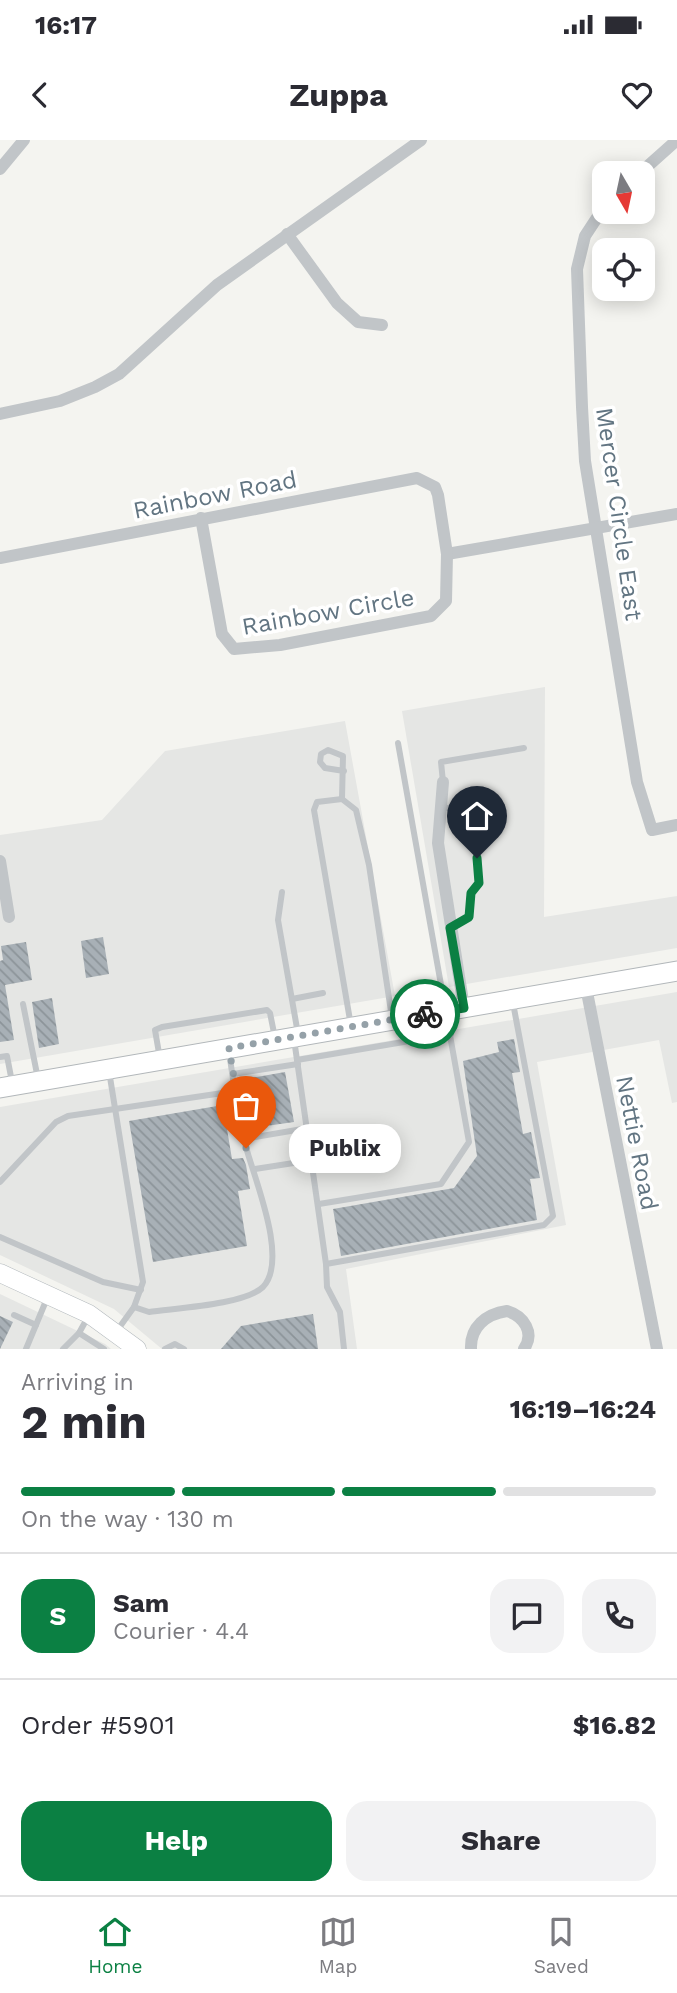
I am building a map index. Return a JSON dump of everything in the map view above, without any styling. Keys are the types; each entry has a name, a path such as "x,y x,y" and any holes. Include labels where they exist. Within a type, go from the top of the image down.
{"main road":[{"path":"6,1087 677,971"},
{"path":"0,1273 89,1314 125,1343"}],"street":[{"path":"0,169 24,140"},
{"path":"0,414 60,401 118,374 217,285 421,140"},
{"path":"653,161 677,140"},
{"name":"Mercer Circle East","path":"593,224 585,236 575,285 585,461 637,782 652,830 677,825"},
{"path":"287,234 337,303 358,322 382,325"},
{"name":"Rainbow Road","path":"0,558 417,478 435,487"},
{"name":"Rainbow Circle","path":"201,518 222,634 234,649 281,645 431,616 446,601 447,554 435,487"},
{"path":"447,554 677,513"},
{"path":"443,782 438,843 450,928 455,1009"},
{"path":"0,860 9,917"},
{"name":"Nettie Road","path":"586,987 657,1349"},
{"path":"471,1349 470,1337 476,1326 486,1318 507,1311 521,1318 526,1325 529,1340 524,1349"}],"lane":[{"path":"319,1205 441,1184 469,1142 451,1034 455,1009 438,976 398,743"},
{"path":"443,782 441,762 524,748"},
{"path":"342,799 344,771"},
{"path":"351,1027 314,810 317,802 342,799 356,810 369,865 392,1020"},
{"path":"440,808 474,808 479,883 471,893 469,917 450,928"},
{"path":"282,892 278,920 292,999 289,1038"},
{"path":"292,999 323,993"},
{"path":"326,1265 544,1225 553,1216 513,999"},
{"path":"23,1004 38,1081"},
{"path":"160,1060 155,1030 162,1027 267,1010 289,1038 298,1062 313,1160 327,1287 340,1312 344,1349"},
{"path":"233,1074 451,1034"},
{"path":"134,1307 149,1312 249,1296 264,1286 273,1269 271,1242 255,1169 244,1139 229,1048"},
{"path":"0,1057 7,1056 6,1087"},
{"path":"109,1069 143,1282 125,1343"},
{"path":"0,1182 56,1122 68,1116 106,1108 115,1111 236,1091"},
{"path":"244,1139 308,1128"},
{"path":"255,1169 313,1160"},
{"path":"0,1237 103,1282 141,1290"},
{"path":"26,1349 49,1294"},
{"path":"63,1349 79,1332 89,1314"},
{"path":"13,1315 36,1325"},
{"path":"79,1332 104,1349"},
{"path":"165,1349 175,1343 184,1349"}],"shaded area":[{"path":"545,687 544,917 677,896 677,948 449,987 402,711"},
{"path":"345,721 395,996 0,1064 0,835 102,820 165,751"},
{"path":"677,992 677,1102 672,1103 659,1040 537,1062 566,1225 346,1269 357,1349 162,1349 114,1309 0,1255 0,1107"},
{"path":"0,1294 105,1344 111,1349 0,1349"}],"building":[{"path":"103,937 109,974 86,978 81,941"},
{"path":"26,942 32,980 5,985 14,1040 0,1042 0,961 3,960 1,946"},
{"path":"52,998 59,1044 39,1048 32,1002"},
{"path":"514,1039 520,1072 512,1073 523,1134 531,1132 540,1178 530,1179 537,1220 341,1256 333,1209 454,1188 477,1156 463,1061 499,1052 497,1042"},
{"path":"285,1072 294,1122 259,1127 251,1078"},
{"path":"223,1105 232,1159 243,1158 246,1165 250,1189 238,1191 247,1246 153,1262 129,1121"},
{"path":"313,1314 318,1349 221,1349 241,1326"},
{"path":"0,1316 13,1322 0,1349"}],"way so far":[{"path":"246,1148 229,1048 425,1014"}],"place":[{"name":"Publix","path":"246,1148"}],"route":[{"path":"425,1014 464,1008 450,928 469,917 471,893 479,883 477,858"}]}
